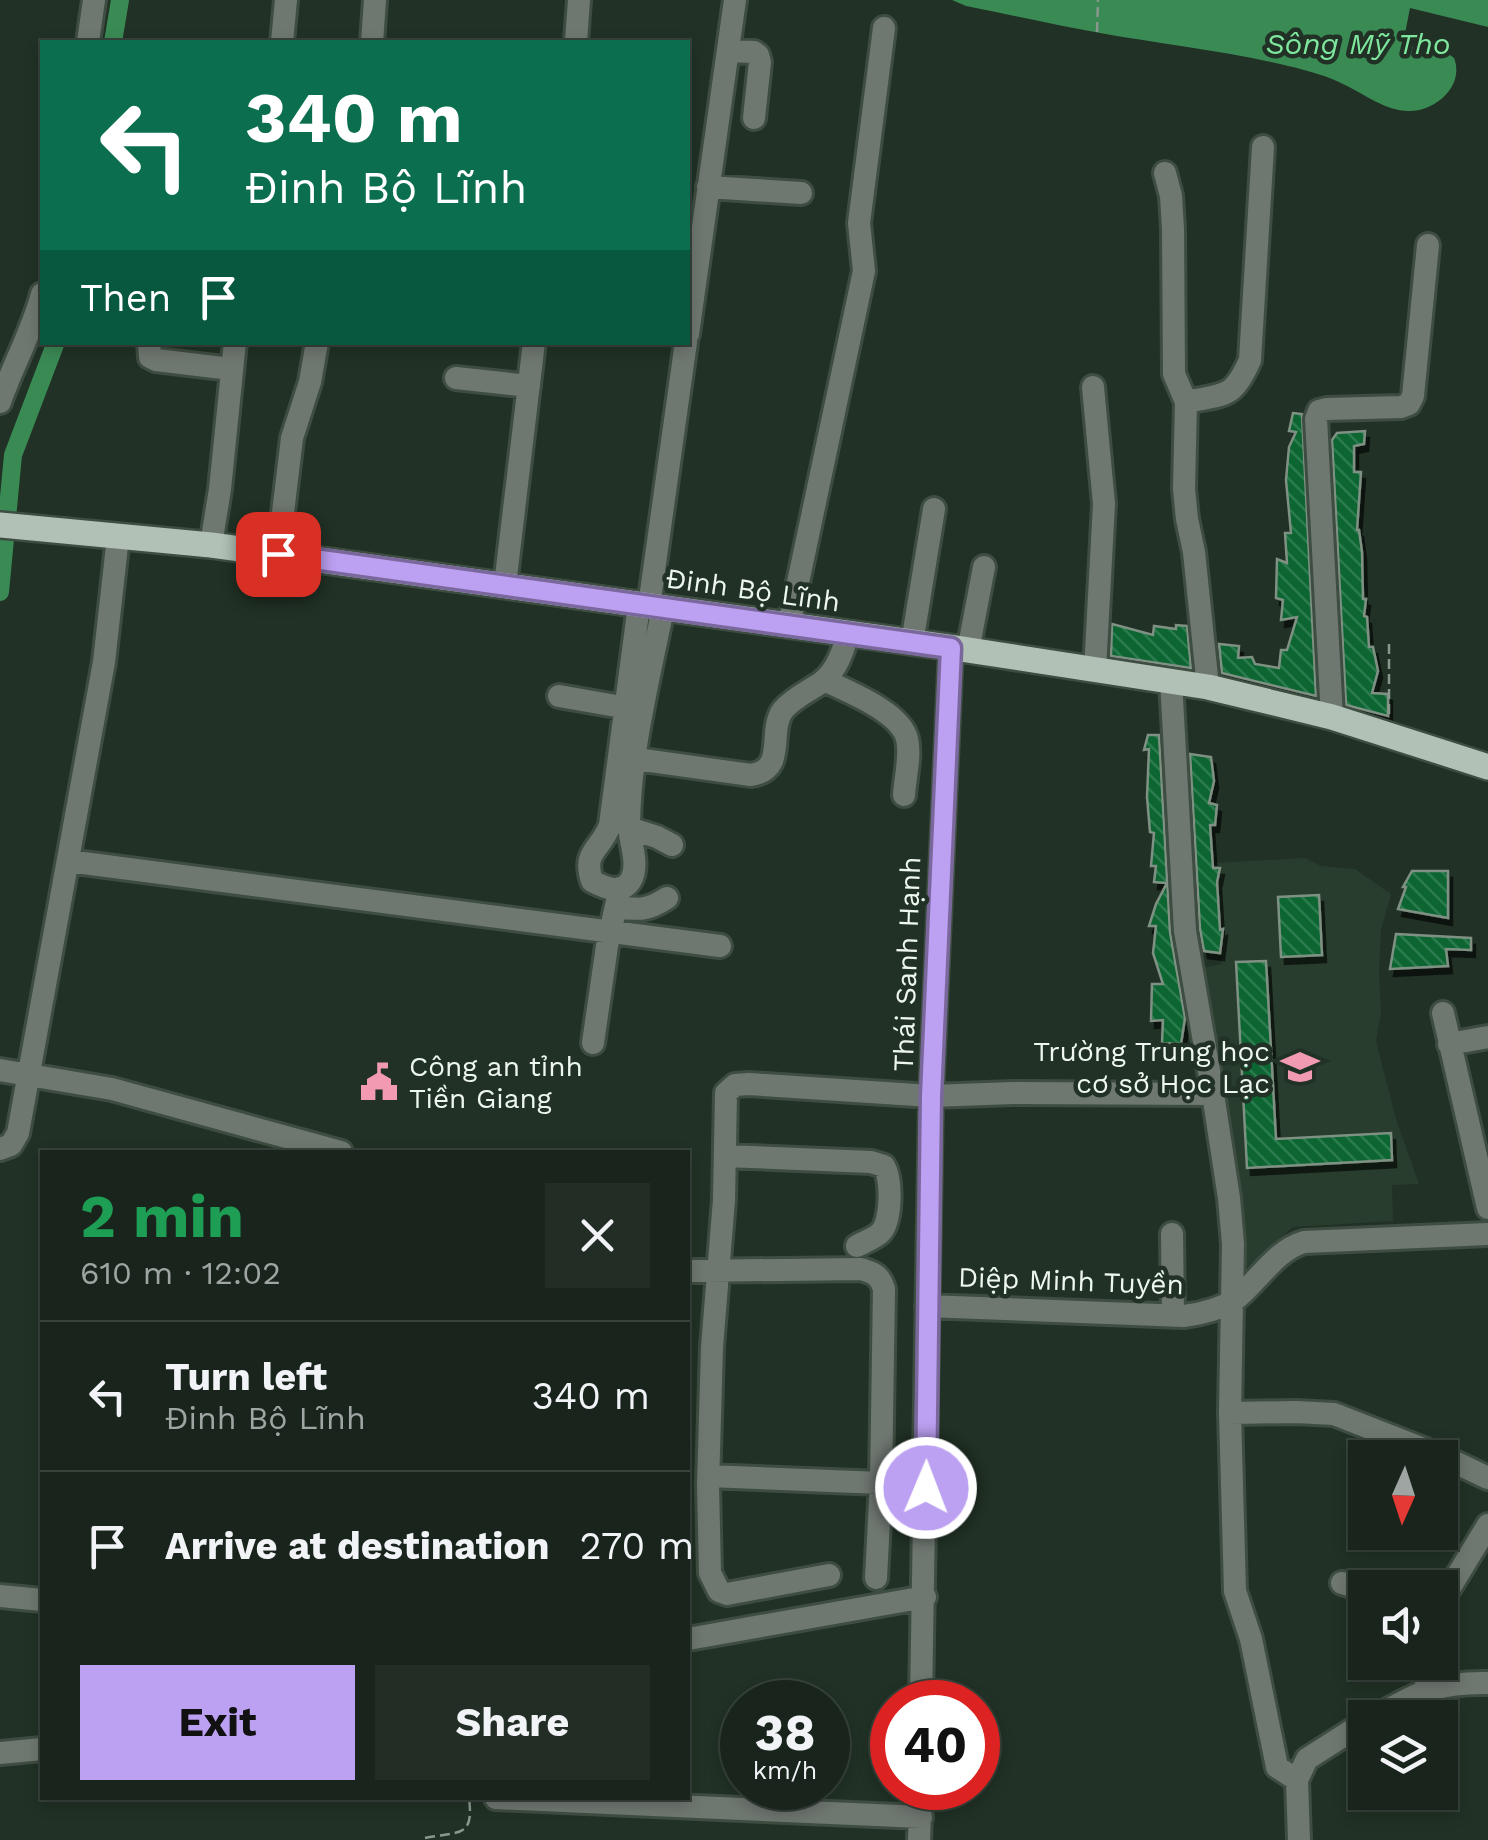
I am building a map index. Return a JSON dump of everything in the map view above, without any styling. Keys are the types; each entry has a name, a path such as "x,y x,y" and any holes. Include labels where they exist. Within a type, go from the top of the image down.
{"main road":[{"name":"Đinh Bộ Lĩnh","path":"6,526 211,544 1208,687 1332,717 1488,768"}],"street":[{"path":"88,40 94,0"},
{"path":"282,40 286,0"},
{"path":"372,40 376,0"},
{"path":"576,40 579,0"},
{"path":"690,319 735,0"},
{"path":"790,626 864,271 859,224 884,28"},
{"path":"728,51 758,55 754,118"},
{"path":"1186,402 1226,394 1240,382 1250,360 1263,146"},
{"path":"1165,174 1172,196 1174,374 1186,402 1184,490 1208,687"},
{"path":"708,187 800,193"},
{"path":"1332,717 1316,419 1319,412 1327,409 1409,404 1413,396 1428,245"},
{"path":"0,402 40,301"},
{"path":"149,345 150,357 156,360 231,369"},
{"path":"211,544 235,345"},
{"path":"278,554 292,438 310,382 316,345"},
{"path":"505,586 534,345"},
{"path":"667,898 652,908 638,910 592,881 588,869 589,856 605,840 627,758 686,345"},
{"path":"456,378 529,386"},
{"path":"1093,387 1104,504 1095,670"},
{"path":"912,643 934,509"},
{"path":"0,1149 11,1145 18,1133 104,662 118,538"},
{"name":"Thái Sanh Hạnh","path":"922,1680 931,1096 960,649 984,567"},
{"path":"627,758 752,775 763,773 770,767 774,754 781,713 824,680 843,652 848,634"},
{"path":"824,680 862,698 899,724 907,735 904,795"},
{"path":"1171,681 1185,931 1230,1213 1234,1591 1251,1639 1277,1767 1297,1780"},
{"path":"559,696 634,709"},
{"path":"593,1043 606,946 618,898 632,878 634,866 627,758"},
{"path":"605,840 658,836 672,845"},
{"path":"68,861 720,946"},
{"path":"1443,1013 1488,1208"},
{"path":"1450,1044 1488,1037"},
{"path":"0,1070 112,1089 334,1150"},
{"path":"829,1575 727,1594 719,1591 710,1573 701,1482 724,1200 726,1093 735,1085 931,1096 1213,1094"},
{"path":"725,1156 871,1162 884,1166 889,1174 890,1201 884,1226 880,1234 857,1246"},
{"path":"1172,1234 1173,1316"},
{"name":"Diệp Minh Tuyền","path":"928,1306 1196,1314 1233,1301 1288,1250 1304,1242 1488,1234"},
{"path":"690,1271 861,1270 881,1279 881,1483 876,1578"},
{"path":"1230,1414 1334,1414 1488,1478"},
{"path":"701,1482 881,1483"},
{"path":"1458,1574 1488,1524"},
{"path":"0,1596 40,1600"},
{"path":"690,1639 924,1597"},
{"path":"1426,1680 1426,1689"},
{"path":"1406,1700 1426,1689 1459,1682 1488,1683"},
{"path":"1299,1840 1297,1780 1307,1760 1348,1733"},
{"path":"0,1753 40,1749"},
{"path":"520,1800 920,1834"}],"path":[{"path":"1096,32 1098,0"},
{"path":"1388,736 1390,641"},
{"path":"426,1838 467,1828 471,1821 469,1800"}],"shaded area":[{"name":"Trường Trung học cơ sở Học Lạc","path":"1305,858 1321,866 1355,869 1391,894 1381,930 1381,1012 1376,1041 1396,1119 1419,1184 1392,1185 1393,1221 1293,1227 1237,1276 1196,969 1222,964 1216,863"}],"water":[{"name":"Sông Mỹ Tho","path":"952,0 1488,0 1488,27 1410,8 1403,44 1450,55 1456,68 1445,95 1428,107 1408,111 1383,105 1331,79 1295,68 1066,27"}],"building":[{"path":"1293,413 1302,414 1316,696 1222,673 1219,644 1239,646 1238,658 1252,657 1255,664 1279,668 1281,650 1287,650 1297,617 1281,620 1283,600 1276,598 1277,559 1287,563 1285,533 1291,533 1286,480 1289,447 1296,432 1289,431"},
{"path":"1365,431 1364,444 1354,446 1354,472 1361,472 1357,530 1366,599 1364,616 1378,671 1372,693 1388,694 1388,716 1346,705 1332,440 1337,433"},
{"path":"1112,624 1153,635 1154,626 1187,626 1191,668 1111,656"},
{"path":"1148,735 1159,735 1170,932 1185,1018 1181,1044 1162,1043 1163,1020 1151,1021 1152,984 1163,984 1153,953 1156,926 1149,926 1167,883 1154,882 1156,866 1151,866 1154,833 1150,832 1147,797 1149,749 1144,750"},
{"path":"1190,754 1211,757 1214,781 1209,803 1217,805 1215,825 1210,825 1213,868 1220,868 1220,953 1204,951 1200,929"},
{"path":"1412,871 1448,871 1448,918 1398,909"},
{"path":"1319,895 1322,955 1281,957 1278,897"},
{"path":"1396,934 1471,938 1471,950 1446,949 1448,966 1390,969"},
{"path":"1266,961 1276,1139 1391,1133 1392,1160 1247,1168 1236,962"}],"waterway":[{"path":"113,40 120,0"},
{"path":"0,592 13,455 55,345"}],"place":[{"name":"Trường Trung học cơ sở Học Lạc","path":"1300,1067"},
{"name":"Công an tỉnh Tiền Giang","path":"379,1082"}],"route":[{"path":"278,554 951,648 931,1096 926,1488"}]}
